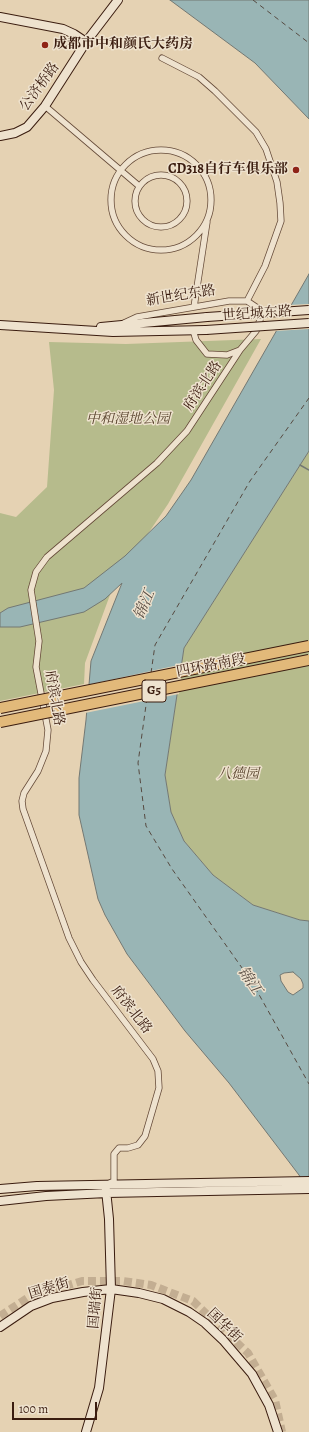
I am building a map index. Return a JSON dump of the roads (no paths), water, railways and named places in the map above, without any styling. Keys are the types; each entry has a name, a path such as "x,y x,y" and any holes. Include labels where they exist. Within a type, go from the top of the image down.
{"highway":[{"name":"四环路南段","path":"0,708 309,646"},
{"name":"四环路南段","path":"0,722 309,660"}],"street":[{"name":"公济桥路","path":"0,136 15,133 27,127 45,106 86,42 118,0"},
{"path":"0,17 63,29 86,42"},
{"path":"162,58 199,77 215,91 256,132 266,149 277,182 281,221 265,266 247,301"},
{"path":"45,106 139,186"},
{"path":"194,307 211,204 210,188 203,172 191,160 175,152 158,150 142,154 127,163 117,177 111,193 112,209 117,224 126,236 140,245 155,250 171,249 186,244 198,234 207,221"},
{"path":"157,176 170,177 178,181 183,187 187,199 185,212 181,219 174,225 165,228 148,224 141,219 136,211 134,202 139,186 146,180 157,176"},
{"name":"新世纪东路","path":"122,325 137,317 229,301 247,301"},
{"name":"府滨北路","path":"106,1189 114,1181 114,1154 119,1148 128,1148 138,1145 145,1136 159,1088 158,1071 153,1058 81,962 70,938 23,809 22,801 24,793 42,761 47,739 46,714 36,667 39,649 31,599 33,582 36,572 47,557 157,463 187,431 240,350 256,331 261,317 259,309 247,301"},
{"name":"世纪城东路","path":"207,317 309,310"},
{"name":"新世纪东路","path":"80,328 207,317"},
{"name":"世纪城东路","path":"206,330 309,323"},
{"name":"新世纪东路","path":"0,325 80,328 113,332 206,330"},
{"name":"府滨北路","path":"194,330 196,340 207,354 227,355 240,350"},
{"path":"0,1189 106,1189 283,1185 309,1181"},
{"path":"283,1185 309,1189"},
{"path":"0,1200 106,1189"},
{"name":"国瑞街","path":"86,1432 99,1388 111,1289 110,1240 106,1189"},
{"name":"国泰街","path":"0,1327 31,1306 52,1298 111,1289"},
{"name":"国华街","path":"111,1289 139,1293 163,1299 189,1312 205,1323 223,1340 252,1374 269,1404 278,1432"}],"water":[{"path":"170,0 309,0 309,119 255,63"},
{"name":"锦江","path":"309,274 309,451 184,648 165,775 171,812 184,841 213,875 253,905 300,920 309,921 309,1192 299,1175 229,1083 185,1031 127,954 105,915 98,899 79,815 79,778 91,661 122,583 105,599 84,612 20,627 0,627 0,613 8,608 84,588 125,556 166,516 191,480","holes":["293,972 301,979 303,988 293,995 288,992 281,981 280,975"]}],"waterway":[{"path":"300,465 309,470"}],"tunnel":[{"path":"0,1316 29,1297 82,1281 123,1281 151,1285 193,1301 248,1353 275,1400 282,1432"}],"place":[{"name":"成都市中和颜氏大药房","path":"45,45"},
{"name":"CD318自行车俱乐部","path":"296,170"}],"park label":[{"name":"中和湿地公园","path":"128,420"},
{"name":"八德园","path":"238,775"}]}
